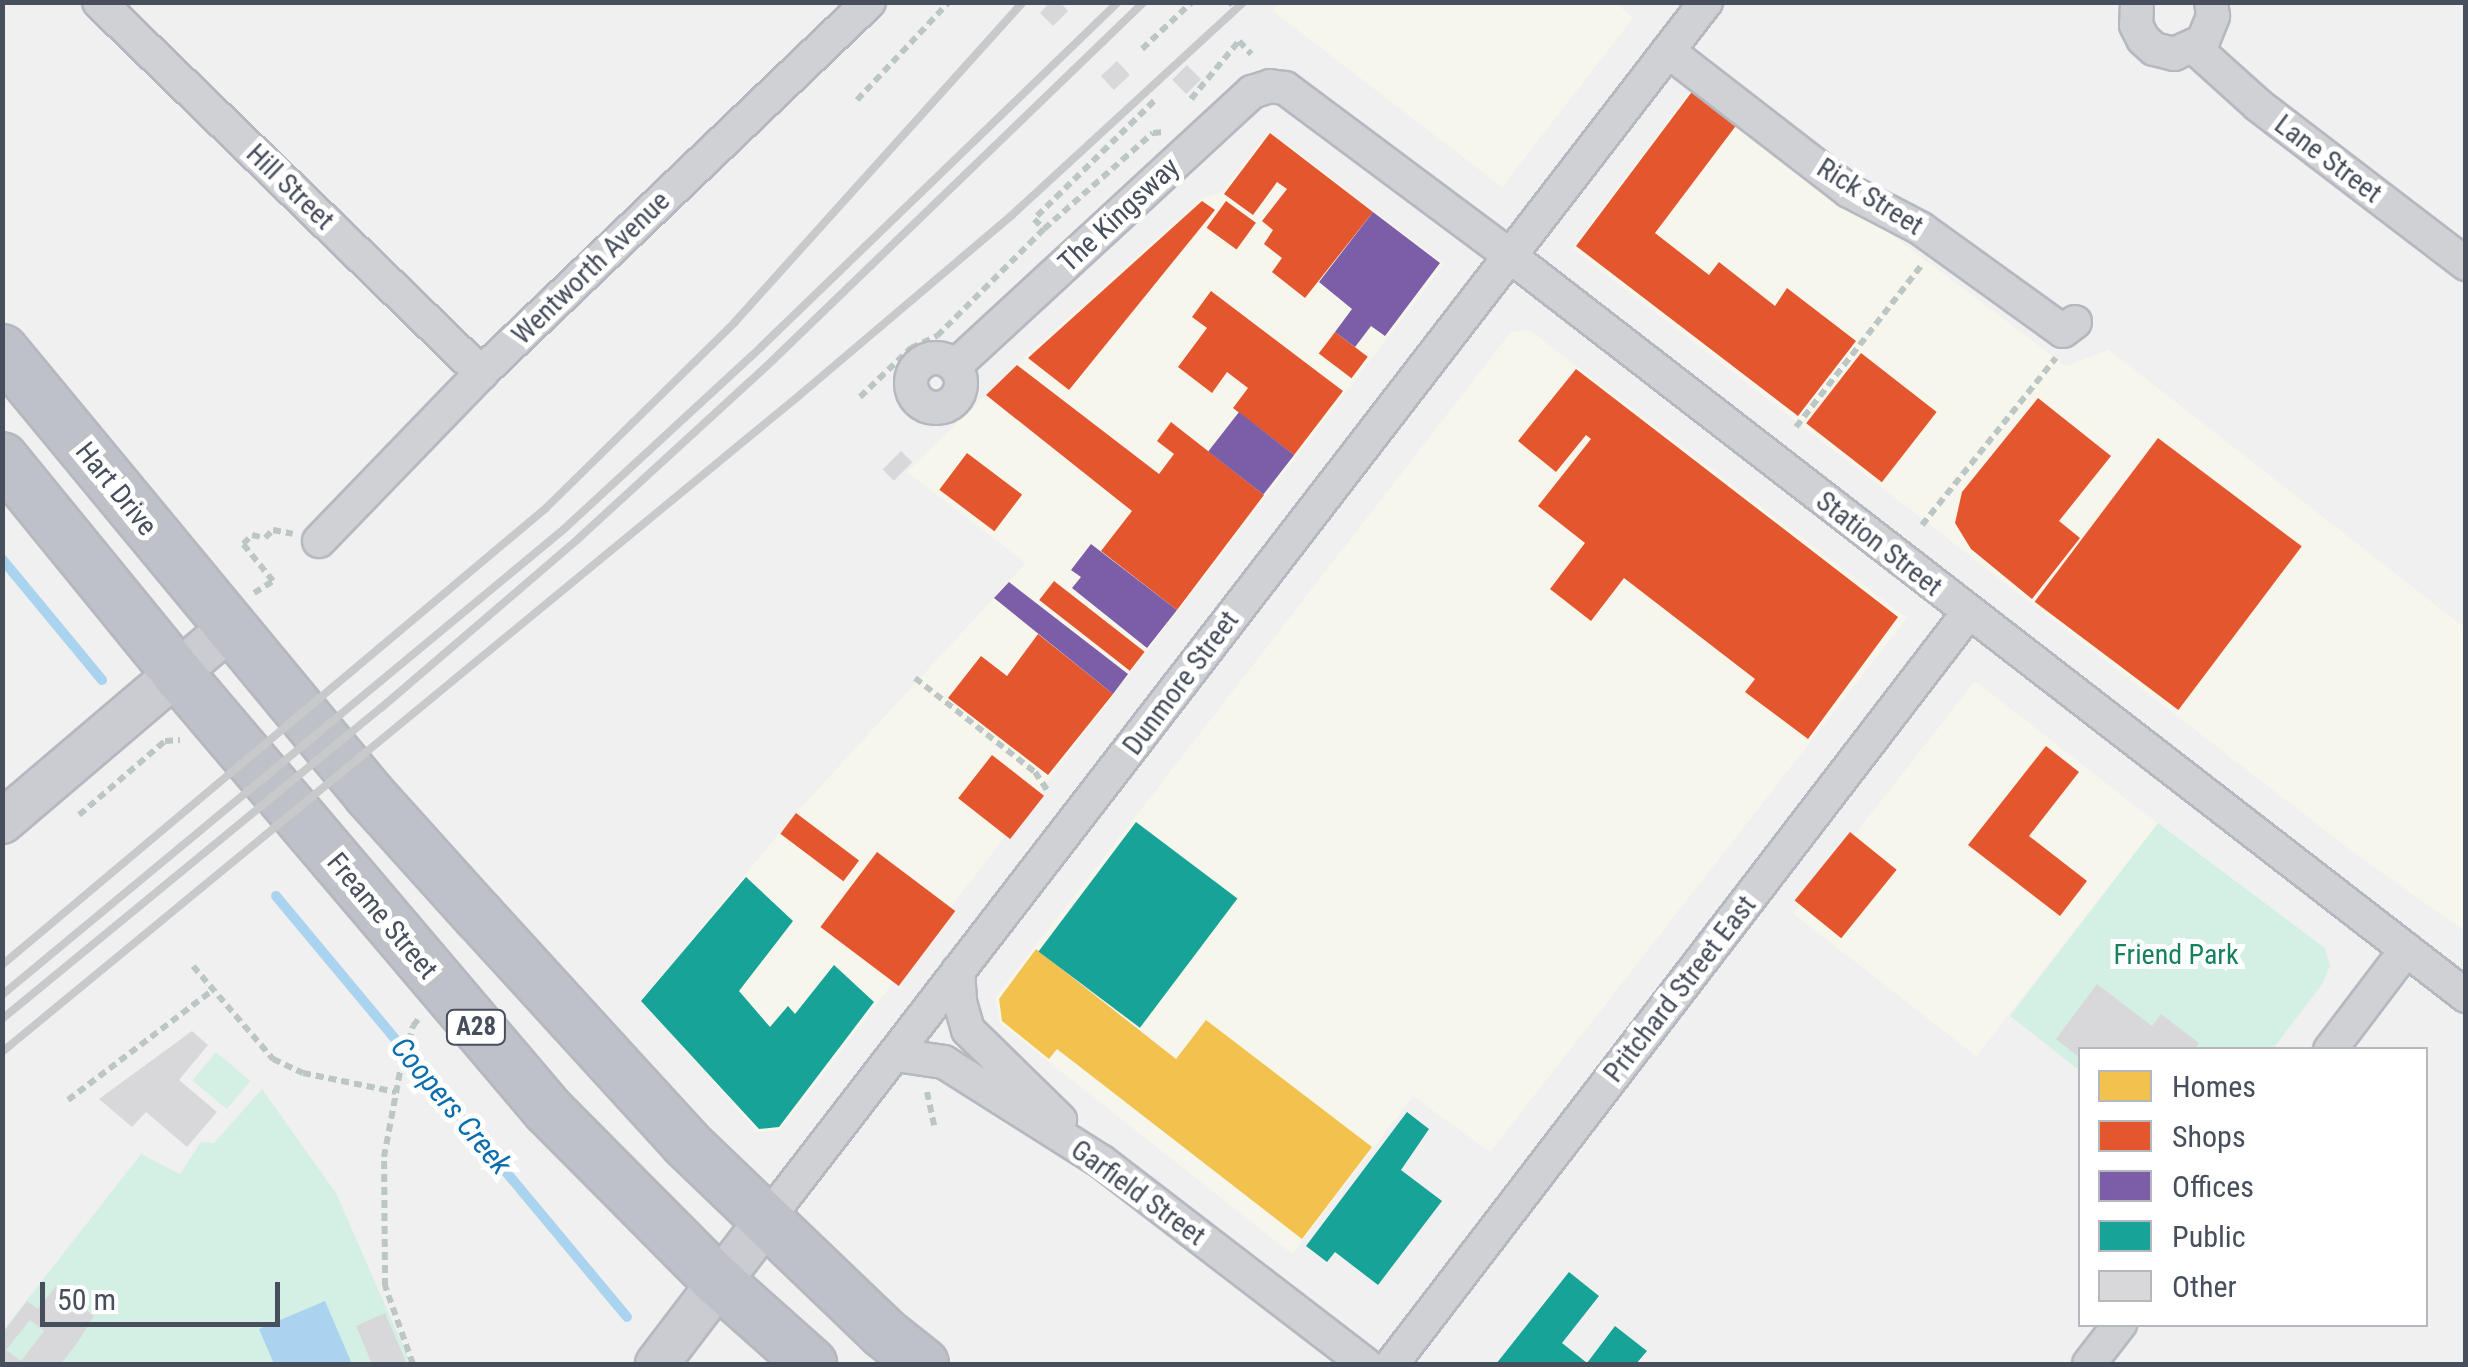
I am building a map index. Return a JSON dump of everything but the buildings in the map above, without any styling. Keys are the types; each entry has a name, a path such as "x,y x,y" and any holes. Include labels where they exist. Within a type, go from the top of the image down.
{"highway":[{"name":"Hart Drive","path":"2,350 239,610"},
{"name":"A28","path":"2,458 178,674"},
{"name":"A28","path":"239,610 393,821 686,1143 765,1222 923,1364"},
{"name":"Freame Street","path":"178,674 548,1110 718,1281"},
{"name":"A28","path":"718,1281 811,1364"}],"main road":[{"path":"2,822 178,674 239,610"},
{"name":"Dunmore Street","path":"657,1364 765,1222"}],"street":[{"name":"Hill Street","path":"99,2 481,373"},
{"name":"Wentworth Avenue","path":"319,541 481,373 869,2"},
{"name":"Dunmore Street","path":"765,1222 1706,2"},
{"path":"2137,2 2136,25 2154,49 2174,54 2195,48 2209,32 2211,2"},
{"name":"Lane Street","path":"2195,48 2258,105 2466,264"},
{"name":"Rick Street","path":"1668,51 1849,191 1940,242 2071,334"},
{"name":"The Kingsway","path":"955,366 1252,92 1270,86 1292,92"},
{"name":"Station Street","path":"1292,92 1510,256 2466,996"},
{"name":"Pritchard Street East","path":"1392,1364 1968,613"},
{"path":"2332,1047 2406,950"},
{"path":"958,971 960,1002 968,1030 1102,1162"},
{"name":"Garfield Street","path":"894,1056 944,1062 1102,1162 1365,1364"},
{"path":"2089,1364 2118,1327"}],"path":[{"path":"858,100 949,2"},
{"path":"1142,50 1192,2"},
{"path":"1191,99 1210,81 1223,55 1239,41 1251,54"},
{"path":"1034,218 1154,102"},
{"path":"860,397 911,348 937,336 1044,229"},
{"path":"1796,427 1940,242"},
{"path":"1922,525 2071,334"},
{"path":"239,610 273,580 243,544 252,535 265,538 273,530 319,541"},
{"path":"915,678 1036,772 1050,793"},
{"path":"79,815 165,742 183,739"},
{"path":"193,966 273,1059 303,1073 396,1092"},
{"path":"68,1100 212,990"},
{"path":"413,1026 401,1066 384,1156 384,1286 414,1364"},
{"path":"927,1092 934,1126"}],"shaded area":[{"path":"1282,2 1614,2 1633,18 1502,187 1273,11"},
{"path":"1694,86 2066,366 2109,350 2465,628 2465,931 2357,855 1572,248"},
{"path":"1269,131 1444,264 780,1130 758,1132 641,1001 796,813 1026,563 907,472 1026,356 1202,198 1221,193"},
{"path":"1529,330 1907,618 1490,1152 1413,1096 1292,1254 1000,1023 995,998 1511,332"},
{"path":"1975,681 2158,824 1976,1056 1793,913"}],"green space":[{"name":"Friend Park","path":"2158,823 2325,948 2330,966 2323,983 2275,1047 2078,1047 2078,1069 2010,1016"},
{"path":"216,1052 250,1081 227,1109 192,1080"},
{"path":"262,1089 336,1193 411,1364 3,1364 2,1332 141,1154 180,1174 201,1142 214,1143"}],"water":[{"path":"325,1301 352,1364 274,1364 259,1329"}],"waterway":[{"name":"Coopers Creek","path":"2,559 102,680"},
{"name":"Coopers Creek","path":"276,896 627,1317"}],"railway":[{"path":"2,965 546,508 734,323 1023,2"},
{"path":"2,995 564,529 761,347 1118,2"},
{"path":"2,1019 381,708 579,538 773,360 1144,2"},
{"path":"2,1052 801,394 1012,215 1244,2"}]}
